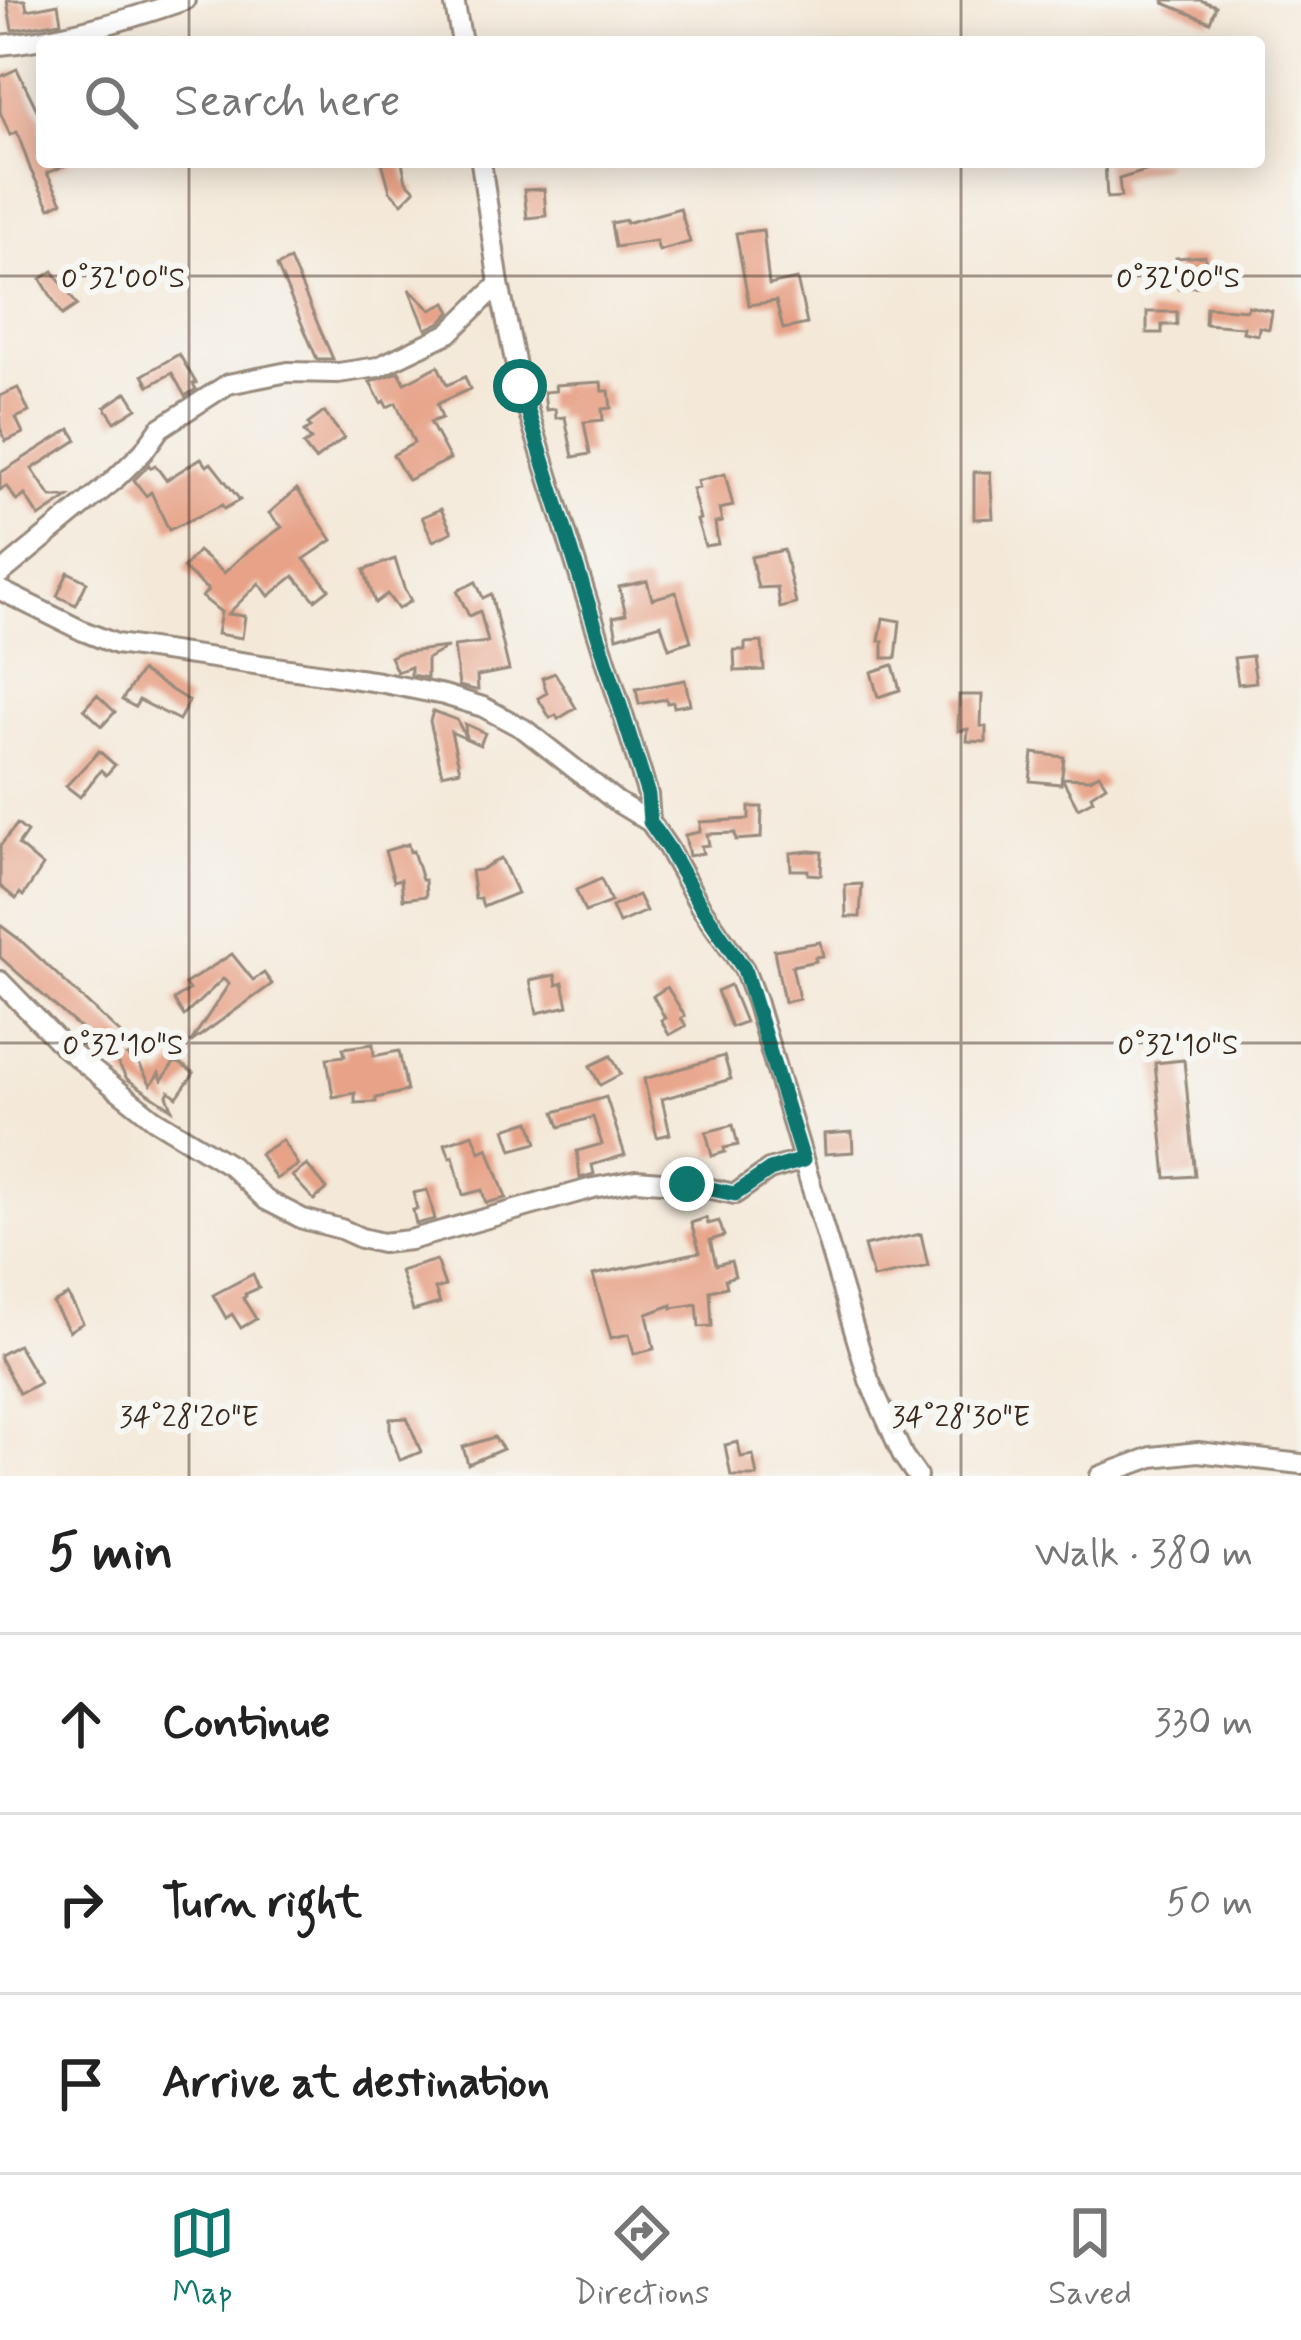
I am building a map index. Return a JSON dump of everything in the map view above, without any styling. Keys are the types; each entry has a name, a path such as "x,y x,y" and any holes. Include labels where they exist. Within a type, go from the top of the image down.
{"street":[{"path":"57,36 185,0"},
{"path":"454,0 460,36"},
{"path":"0,45 36,39"},
{"path":"482,168 520,386 648,795 650,822"},
{"path":"0,574 113,481 160,428 228,384 288,372 338,373 378,367 449,333 499,284"},
{"path":"0,590 116,644 379,682 483,707 524,729 650,822 744,969 869,1380 917,1476"},
{"path":"0,981 64,1047 154,1119 231,1166 266,1200 303,1220 382,1243 410,1240 636,1180 735,1194 770,1170 803,1160"},
{"path":"1100,1476 1152,1457 1198,1452 1301,1464"}],"building":[{"path":"7,0 25,0 27,10 58,4 61,22 12,30"},
{"path":"1164,0 1200,0 1216,6 1210,22"},
{"path":"17,69 36,108 36,168 59,168 47,173 62,202 50,208 17,132 10,135 0,112 0,77"},
{"path":"384,168 403,168 406,181 415,190 402,203 390,191"},
{"path":"1105,168 1155,168 1119,179 1121,197 1107,198"},
{"path":"544,189 546,216 527,218 524,190"},
{"path":"680,208 690,242 659,251 656,241 615,247 611,223"},
{"path":"763,230 769,285 797,279 807,324 783,329 776,301 749,305 736,233"},
{"path":"1205,256 1207,280 1200,280 1200,286 1178,288 1176,258"},
{"path":"290,260 333,359 317,359 277,266"},
{"path":"53,271 77,305 62,315 41,279"},
{"path":"409,289 431,310 446,303 451,312 426,329"},
{"path":"1248,306 1272,311 1269,329 1259,327 1258,335 1243,332 1244,327 1205,324 1206,307 1247,310"},
{"path":"1147,312 1177,312 1177,325 1162,325 1162,333 1147,333"},
{"path":"179,354 196,389 185,396 172,373 149,386 143,375"},
{"path":"438,366 447,385 465,377 470,389 437,404 442,418 430,422 450,459 408,480 393,455 414,443 396,403 387,407 381,403 370,382 399,372 405,383"},
{"path":"601,382 602,391 609,391 611,408 602,409 603,420 584,422 590,454 573,457 565,417 556,418 555,409 546,410 544,392 556,391 555,385"},
{"path":"18,388 29,412 16,418 23,433 6,441 0,428 0,396"},
{"path":"127,392 137,408 115,422 105,407"},
{"path":"324,412 344,438 315,460 303,445 311,440 304,432"},
{"path":"70,429 77,440 32,469 51,497 69,497 39,517 25,495 17,501 6,486 0,490 0,473"},
{"path":"201,458 207,466 211,463 240,500 169,530 151,492 146,496 134,480 155,465 166,480"},
{"path":"974,472 990,472 993,518 974,519"},
{"path":"725,474 733,506 719,509 718,544 705,546 692,489 699,488 697,481"},
{"path":"297,489 332,540 304,559 329,589 315,600 294,576 269,596 259,583 228,614 245,616 242,638 217,634 221,612 202,597 208,590 183,568 198,551 224,573 282,527 269,513"},
{"path":"441,509 452,532 433,541 422,517"},
{"path":"784,550 796,604 780,608 777,587 758,588 751,557"},
{"path":"395,559 411,601 398,609 387,594 375,603 364,570"},
{"path":"68,572 87,582 76,605 57,596"},
{"path":"647,581 652,599 676,592 691,641 669,648 661,624 617,637 613,617 626,614 619,587"},
{"path":"476,582 483,598 491,594 509,670 477,676 478,690 459,686 454,646 488,642 480,611 469,616 457,591"},
{"path":"883,618 900,621 896,658 883,658 883,641 879,641"},
{"path":"762,642 764,670 735,671 734,650 745,650 745,643"},
{"path":"448,647 427,659 427,678 411,675 411,667 397,672 390,657 398,653"},
{"path":"1252,656 1256,682 1238,684 1234,658"},
{"path":"893,665 900,690 878,697 871,672"},
{"path":"141,671 189,701 179,720 139,700 135,707 122,700"},
{"path":"555,673 576,708 558,719 556,715 550,718 538,698 547,693 542,678"},
{"path":"685,680 690,704 674,707 666,699 639,704 636,689"},
{"path":"97,695 115,712 102,726 84,709"},
{"path":"959,695 982,695 981,726 986,727 986,742 967,741 968,729 958,731"},
{"path":"433,711 457,720 466,738 465,724 485,733 480,745 451,732 460,770 442,774 430,721"},
{"path":"99,751 115,765 106,775 101,770 80,797 66,786"},
{"path":"1033,753 1064,757 1061,784 1030,781"},
{"path":"1099,774 1106,785 1078,808 1062,778 1090,779"},
{"path":"749,807 762,807 761,838 736,840 735,833 707,834 709,845 701,846 703,853 689,856 685,835 700,832 700,822 749,819"},
{"path":"17,824 27,832 18,845 43,866 16,899 0,886 0,846"},
{"path":"408,844 425,880 426,896 403,899 401,879 394,881 385,851"},
{"path":"822,852 821,875 791,870 790,853"},
{"path":"501,858 517,893 483,907 480,898 475,899 471,871"},
{"path":"601,879 611,902 585,912 576,890"},
{"path":"862,884 860,917 846,917 845,885"},
{"path":"638,895 646,911 619,923 612,907"},
{"path":"0,925 140,1052 127,1056 139,1064 151,1085 159,1073 162,1080 174,1063 194,1073 177,1097 169,1091 172,1109 127,1079 116,1060 0,957"},
{"path":"820,942 823,956 792,966 799,999 784,1002 774,950"},
{"path":"232,954 253,980 264,973 272,984 190,1043 229,984 223,979 184,1016 174,1000 189,990 185,984"},
{"path":"555,975 557,985 563,983 568,1006 537,1013 530,980"},
{"path":"730,985 745,1022 731,1027 717,991"},
{"path":"667,987 686,1026 669,1035 653,996"},
{"path":"373,1044 374,1056 399,1051 407,1091 376,1098 376,1102 355,1103 355,1093 333,1097 327,1058 345,1056 343,1048"},
{"path":"611,1056 621,1074 600,1085 590,1066"},
{"path":"724,1056 731,1079 662,1099 670,1134 657,1137 644,1079"},
{"path":"1184,1060 1195,1176 1166,1178 1155,1063"},
{"path":"606,1097 625,1155 592,1165 594,1174 580,1178 577,1151 602,1144 593,1117 560,1127 555,1112"},
{"path":"530,1121 537,1143 512,1150 505,1129"},
{"path":"733,1125 738,1145 712,1156 706,1132"},
{"path":"852,1132 853,1152 825,1154 824,1134"},
{"path":"473,1134 480,1152 488,1148 506,1198 486,1203 482,1190 463,1195 445,1144"},
{"path":"282,1140 298,1165 276,1179 260,1154"},
{"path":"307,1165 327,1189 314,1200 292,1176"},
{"path":"427,1190 435,1219 416,1224 413,1193"},
{"path":"706,1218 708,1224 719,1221 724,1236 710,1240 716,1265 731,1261 735,1276 725,1279 727,1287 710,1291 712,1326 699,1327 697,1304 672,1305 647,1314 654,1349 634,1354 629,1334 611,1338 593,1275 700,1252 691,1223"},
{"path":"921,1234 928,1266 873,1278 864,1246"},
{"path":"436,1260 445,1286 435,1289 440,1303 413,1311 400,1271"},
{"path":"253,1274 259,1288 243,1298 256,1319 241,1328 232,1314 226,1318 213,1295"},
{"path":"68,1295 83,1323 69,1331 53,1303"},
{"path":"18,1345 40,1383 19,1393 0,1358"},
{"path":"407,1418 421,1452 400,1460 390,1419"},
{"path":"494,1437 503,1449 468,1464 463,1447"},
{"path":"738,1442 741,1457 753,1455 757,1476 731,1476 725,1445"}],"route":[{"path":"520,386 648,795 650,822 744,969 803,1160 770,1170 735,1194 687,1184"}]}
